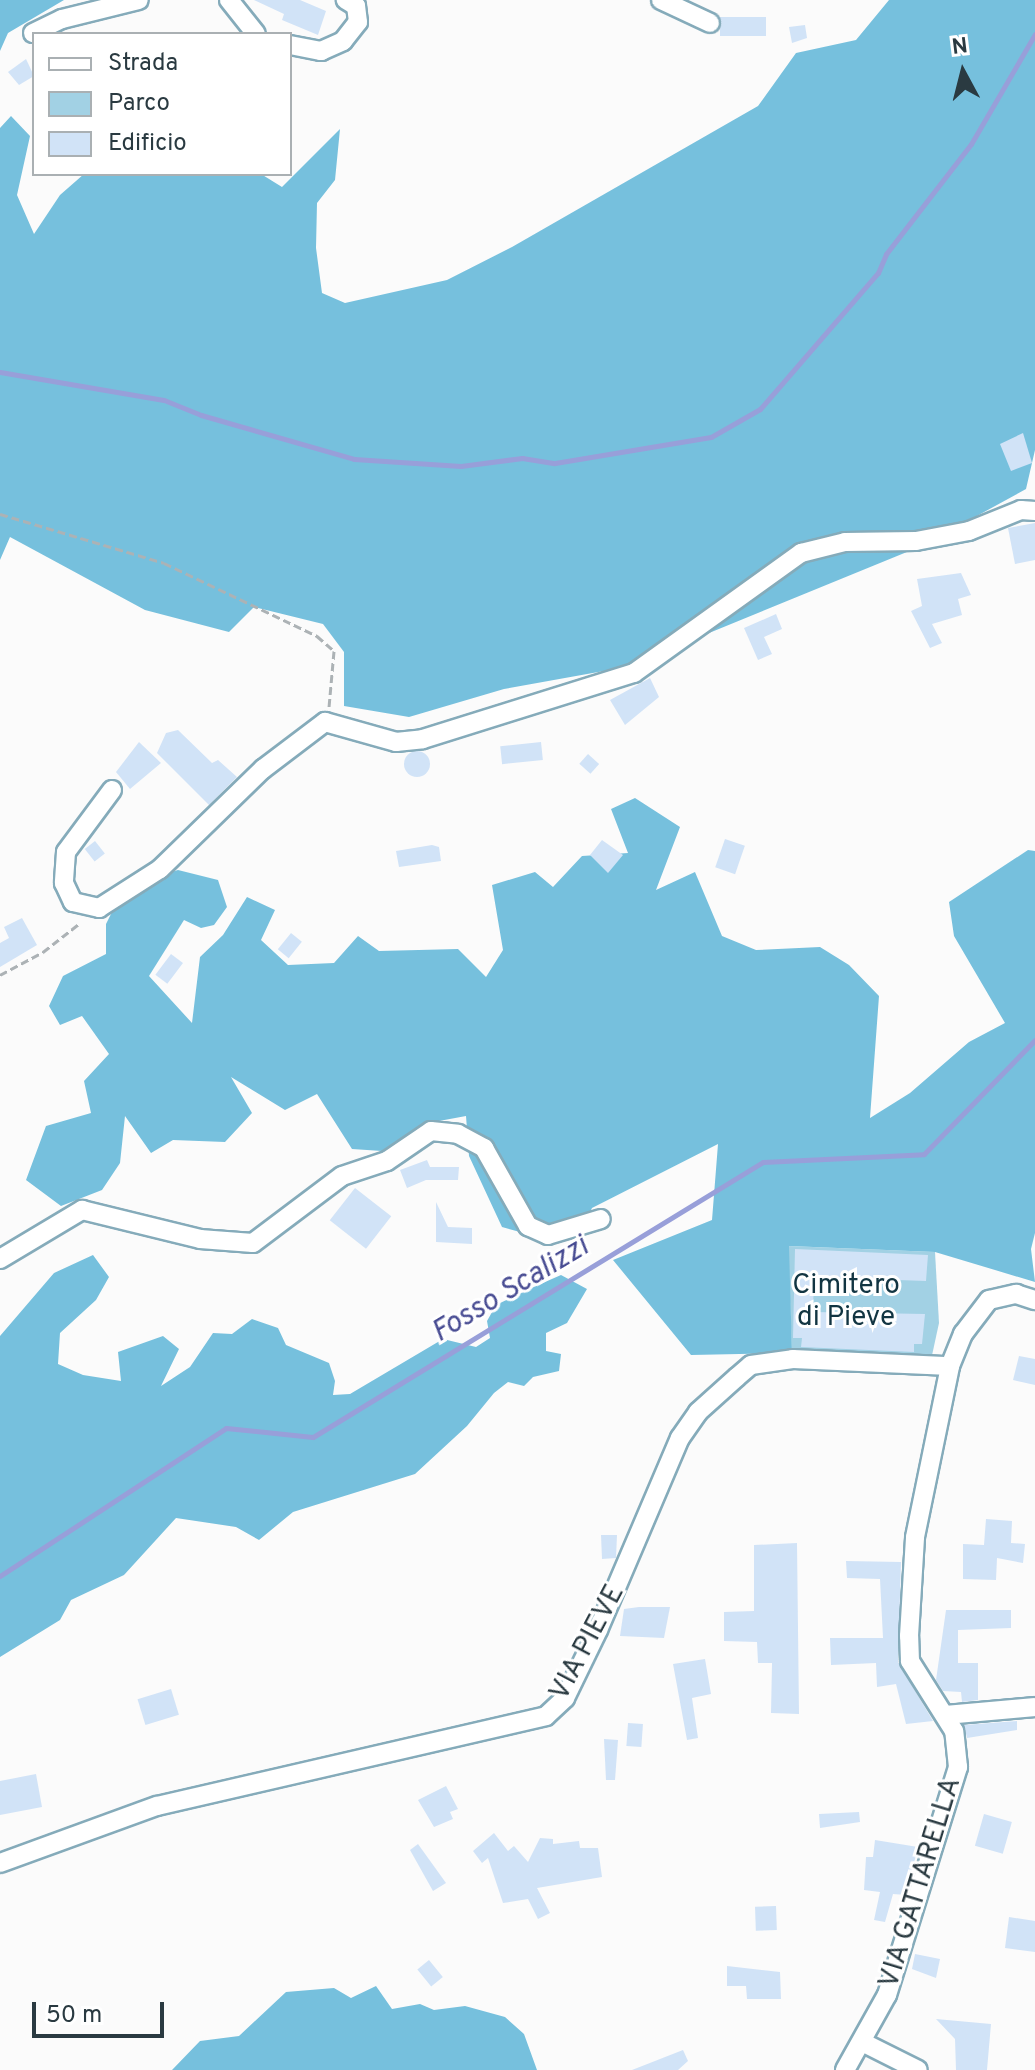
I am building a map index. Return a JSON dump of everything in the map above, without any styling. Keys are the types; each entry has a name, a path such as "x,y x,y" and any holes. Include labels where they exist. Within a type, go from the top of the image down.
{"street":[{"path":"35,32 62,19 139,0"},
{"path":"229,0 254,32"},
{"path":"292,45 321,51 343,41 358,22 356,6 346,0"},
{"path":"661,0 710,23"},
{"path":"112,790 66,852 64,883 73,902 99,908 160,869 263,769 325,722 396,742 423,739 634,673 801,553 845,542 916,541 969,531 1021,510 1035,511"},
{"path":"0,1259 82,1210 200,1239 253,1243 342,1176 387,1161 431,1131 458,1134 484,1148 528,1226 548,1235 601,1219"},
{"path":"950,1366 963,1334 989,1300 1016,1294 1035,1300"},
{"name":"VIA PIEVE","path":"0,1863 157,1806 546,1716 565,1698 598,1630 680,1438 698,1412 737,1377 751,1365 793,1359 950,1366"},
{"name":"VIA GATTARELLA","path":"845,2070 864,2043 904,1946 934,1830 958,1767 959,1749 946,1715 910,1661 909,1636 915,1537 950,1366"},
{"path":"946,1715 1035,1707"},
{"path":"864,2043 918,2070"}],"path":[{"path":"0,514 164,563 317,636 334,651 335,685 325,722"},
{"path":"0,975 43,952 99,908"}],"green space":[{"name":"Cimitero di Pieve","path":"788,1246 935,1252 939,1323 931,1360 792,1353"}],"shaded area":[{"path":"0,0 64,0 8,33 0,51"},
{"path":"889,0 1035,0 1035,450 1026,489 924,545 626,667 504,689 409,717 344,706 344,652 323,624 254,607 229,632 145,610 10,537 0,560 0,128 11,116 30,136 17,195 34,234 60,195 82,176 264,176 282,187 340,129 335,180 317,203 316,248 322,293 345,303 447,280 512,247 758,106 796,53 856,40"},
{"path":"635,798 680,827 656,890 695,872 722,936 756,950 820,947 849,965 879,996 870,1118 910,1093 969,1042 1005,1023 954,936 949,902 1028,850 1035,851 1035,1233 1031,1249 1035,1282 935,1252 789,1246 792,1353 691,1355 613,1260 712,1220 718,1144 592,1208 581,1232 542,1238 502,1227 469,1156 466,1116 439,1121 382,1151 352,1149 317,1094 285,1110 231,1077 252,1113 225,1142 173,1140 151,1153 125,1116 120,1163 102,1190 61,1206 26,1180 46,1126 91,1113 84,1081 109,1054 82,1016 60,1025 49,1006 63,976 106,954 106,924 125,886 178,870 218,880 227,907 214,925 201,928 184,920 149,976 192,1023 200,957 223,935 247,897 275,910 261,940 288,965 334,963 358,936 379,951 458,949 486,977 503,950 492,885 535,872 553,887 582,856 628,853 611,809"},
{"path":"93,1255 109,1277 96,1300 60,1333 58,1364 83,1375 121,1381 118,1352 163,1336 179,1349 161,1386 190,1367 213,1333 232,1334 252,1319 278,1328 286,1345 329,1363 335,1381 333,1395 350,1394 443,1339 476,1347 490,1338 487,1321 496,1305 536,1286 561,1275 587,1289 567,1323 546,1333 546,1351 561,1354 559,1371 533,1377 524,1386 508,1382 494,1393 467,1426 415,1474 293,1512 259,1540 236,1527 176,1518 124,1575 71,1600 60,1620 0,1657 0,1336 54,1273"},
{"path":"376,1986 392,2009 420,2004 434,2010 465,2006 505,2017 524,2034 537,2070 172,2070 200,2041 239,2036 286,1992 334,1988 351,1998"}],"building":[{"path":"254,0 300,0 326,11 318,35 282,20 284,14"},
{"path":"720,17 766,17 766,36 720,36"},
{"path":"805,25 807,38 792,43 789,27"},
{"path":"26,59 32,77 19,85 8,72"},
{"path":"1023,433 1032,463 1011,471 1000,444"},
{"path":"1035,523 1035,560 1015,564 1008,528"},
{"path":"961,573 971,595 958,599 962,615 932,624 942,643 930,648 911,611 922,606 917,579"},
{"path":"776,614 782,629 764,637 772,654 758,660 744,628"},
{"path":"650,678 659,697 625,725 610,700"},
{"path":"178,730 212,763 218,760 237,777 209,805 157,753 166,733"},
{"path":"139,742 161,763 130,789 116,772"},
{"path":"541,742 543,760 502,764 500,746"},
{"path":"417,751 426,755 430,764 426,773 417,777 408,773 404,764 408,755"},
{"path":"588,754 599,764 590,774 579,764"},
{"path":"725,839 745,846 735,874 715,867"},
{"path":"602,840 623,855 608,873 590,855"},
{"path":"95,841 105,854 95,862 85,849"},
{"path":"432,845 439,847 441,861 399,867 396,851"},
{"path":"22,918 37,945 0,967 0,943 9,938 4,927"},
{"path":"291,933 302,942 289,958 278,949"},
{"path":"171,954 183,963 167,984 155,975"},
{"path":"427,1160 430,1167 459,1167 458,1180 426,1180 407,1188 400,1170"},
{"path":"355,1188 391,1216 366,1249 330,1220"},
{"path":"436,1202 448,1227 472,1228 472,1244 436,1242"},
{"path":"795,1249 928,1255 926,1281 814,1277 813,1312 925,1314 922,1344 914,1344 914,1352 801,1347 802,1338 793,1338"},
{"path":"1019,1356 1035,1359 1035,1385 1013,1380"},
{"path":"986,1519 1012,1521 1011,1543 1025,1544 1023,1563 997,1558 996,1580 963,1579 963,1544 984,1545"},
{"path":"601,1535 617,1535 616,1558 602,1559"},
{"path":"797,1543 799,1714 771,1713 772,1663 758,1663 757,1642 724,1641 724,1612 754,1611 754,1545"},
{"path":"846,1561 901,1562 898,1662 933,1721 906,1724 896,1684 877,1687 876,1663 831,1665 830,1638 883,1638 880,1579 847,1578"},
{"path":"670,1607 664,1638 620,1636 624,1609"},
{"path":"946,1610 1011,1610 1011,1628 958,1630 958,1663 978,1663 978,1700 962,1702 961,1692 943,1691 936,1680"},
{"path":"705,1659 711,1694 692,1698 698,1738 687,1740 673,1664"},
{"path":"171,1689 179,1715 145,1725 138,1699"},
{"path":"1017,1721 1017,1730 967,1738 964,1725"},
{"path":"628,1723 643,1724 641,1747 626,1746"},
{"path":"604,1739 618,1740 615,1780 606,1780"},
{"path":"36,1774 42,1807 0,1815 0,1781"},
{"path":"446,1786 458,1809 450,1812 453,1819 434,1827 418,1800"},
{"path":"859,1812 860,1822 820,1828 819,1814"},
{"path":"984,1814 1012,1822 1003,1854 975,1846"},
{"path":"494,1833 508,1851 514,1846 528,1862 540,1838 553,1839 553,1844 579,1841 580,1848 598,1848 602,1877 537,1888 550,1913 538,1919 528,1899 503,1903 488,1858 482,1863 473,1851"},
{"path":"875,1840 918,1847 906,1895 893,1894 885,1922 874,1920 880,1892 864,1890 866,1857 873,1857"},
{"path":"418,1844 446,1883 433,1891 410,1850"},
{"path":"776,1906 777,1930 756,1931 755,1907"},
{"path":"1009,1917 1035,1921 1035,1952 1005,1948"},
{"path":"915,1954 940,1959 936,1978 912,1969"},
{"path":"429,1960 443,1977 431,1987 417,1969"},
{"path":"727,1966 780,1972 781,1999 747,1999 746,1986 727,1986"},
{"path":"936,2019 991,2024 987,2070 956,2070 955,2039"},
{"path":"683,2050 688,2061 678,2070 632,2070"}],"waterway":[{"path":"0,372 164,400 201,415 354,459 461,466 522,458 555,463 711,437 760,409 878,273 886,254 971,144 1035,34"},
{"name":"Fosso Scalizzi","path":"0,1576 226,1428 313,1437 763,1162 924,1154 1035,1040"}]}
